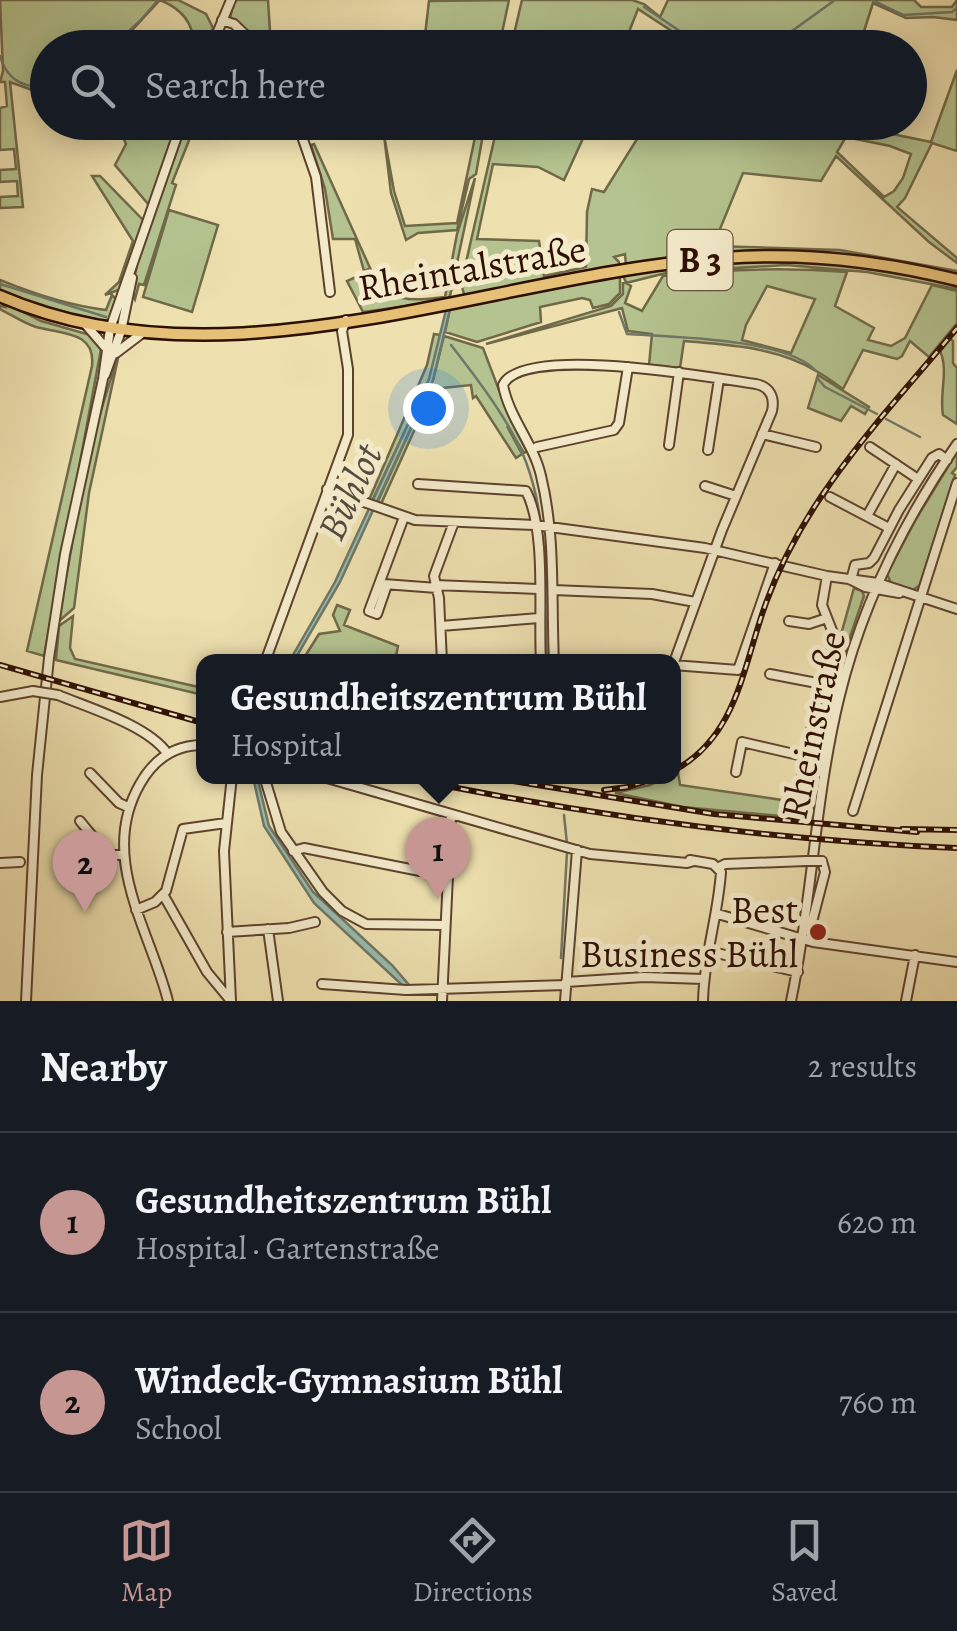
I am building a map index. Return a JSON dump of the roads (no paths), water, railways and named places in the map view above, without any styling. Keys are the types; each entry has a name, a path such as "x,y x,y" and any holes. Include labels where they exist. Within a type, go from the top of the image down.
{"main road":[{"name":"Rheintalstraße","path":"0,296 86,325 145,334 200,334 313,325 656,266 741,257 841,260 957,280"}],"street":[{"path":"218,30 231,0"},
{"path":"222,20 240,30"},
{"path":"24,998 34,814 50,658 70,531 110,352 176,140"},
{"path":"304,140 316,178 330,292"},
{"path":"116,330 126,310 134,267"},
{"path":"110,352 145,334 126,310"},
{"path":"268,654 350,426 342,327 346,320"},
{"path":"86,325 110,352"},
{"path":"313,325 332,330 345,345"},
{"path":"554,654 552,590 534,449 503,385 507,376 529,368 596,364 680,372 756,384 769,390 773,408 677,654"},
{"path":"534,449 614,430 619,423 628,367"},
{"path":"668,445 680,372"},
{"path":"708,450 719,379"},
{"path":"762,434 816,447"},
{"name":"Rheinstraße","path":"791,1001 838,702 877,586 957,444"},
{"path":"870,448 918,478"},
{"path":"851,580 856,565 872,562 935,455 946,460"},
{"path":"867,516 896,464"},
{"path":"853,811 953,510 957,483"},
{"path":"418,484 523,490 530,499 542,526 538,589 541,654"},
{"path":"705,486 736,496"},
{"path":"328,490 404,517 542,526 716,550 877,586 957,609"},
{"path":"830,497 890,528"},
{"path":"404,517 383,584 538,589"},
{"path":"442,654 435,570 454,522"},
{"path":"681,666 738,670 775,563"},
{"path":"800,788 835,638 821,600 827,576"},
{"path":"552,590 652,594 695,602"},
{"path":"441,626 539,618"},
{"path":"789,620 809,624 827,618"},
{"path":"770,674 822,684"},
{"path":"0,696 33,690 58,695 118,720 150,738 166,753"},
{"path":"736,772 742,742 807,757"},
{"path":"168,1001 160,967 136,910 124,855 128,807 145,775 166,753 196,747"},
{"path":"90,773 128,807"},
{"path":"231,784 226,823 231,1001"},
{"path":"266,784 275,819 293,850 323,892 352,919 366,924 444,926"},
{"name":"Rheinstraße","path":"348,784 571,848 716,866 822,861 825,872 811,926"},
{"path":"442,1001 451,814"},
{"path":"80,821 108,855 124,855"},
{"path":"226,823 184,829 164,896 208,972 231,1001"},
{"path":"293,850 304,848 420,871 447,872"},
{"path":"565,1001 562,984 571,848"},
{"path":"0,863 20,862"},
{"path":"703,1001 703,978 718,914 716,866"},
{"path":"136,910 164,896"},
{"path":"718,914 802,938 957,962"},
{"path":"227,932 315,922"},
{"path":"268,928 278,1001"},
{"path":"708,951 798,972"},
{"path":"906,1001 915,955"},
{"path":"322,984 406,992 644,977 703,978"}],"waterway":[{"path":"130,30 158,0"},
{"path":"793,30 835,0"},
{"path":"872,0 903,15 952,12 957,8"},
{"path":"644,7 678,30"},
{"path":"0,56 12,77 30,86"},
{"path":"0,284 106,317"},
{"path":"619,312 627,334 755,346 801,360 816,371"},
{"path":"451,345 512,432 534,486 544,561 547,654"},
{"path":"818,379 825,387 877,414"},
{"path":"886,419 920,437"},
{"path":"564,815 567,844"},
{"path":"561,958 567,852"}],"railway":[{"path":"681,766 712,739 725,719 766,603 802,527 849,458 957,328"},
{"path":"0,665 196,721"},
{"path":"439,784 676,824 816,839 957,848"},
{"path":"531,784 714,814 917,832"},
{"path":"604,790 637,784"},
{"path":"902,829 957,830"}],"place":[{"name":"Gesundheitszentrum Bühl","path":"438,899"},
{"name":"Windeck-Gymnasium Bühl","path":"85,912"},
{"name":"Best Business Bühl","path":"818,932"}],"water label":[{"name":"Bühlot","path":"349,492"}]}
